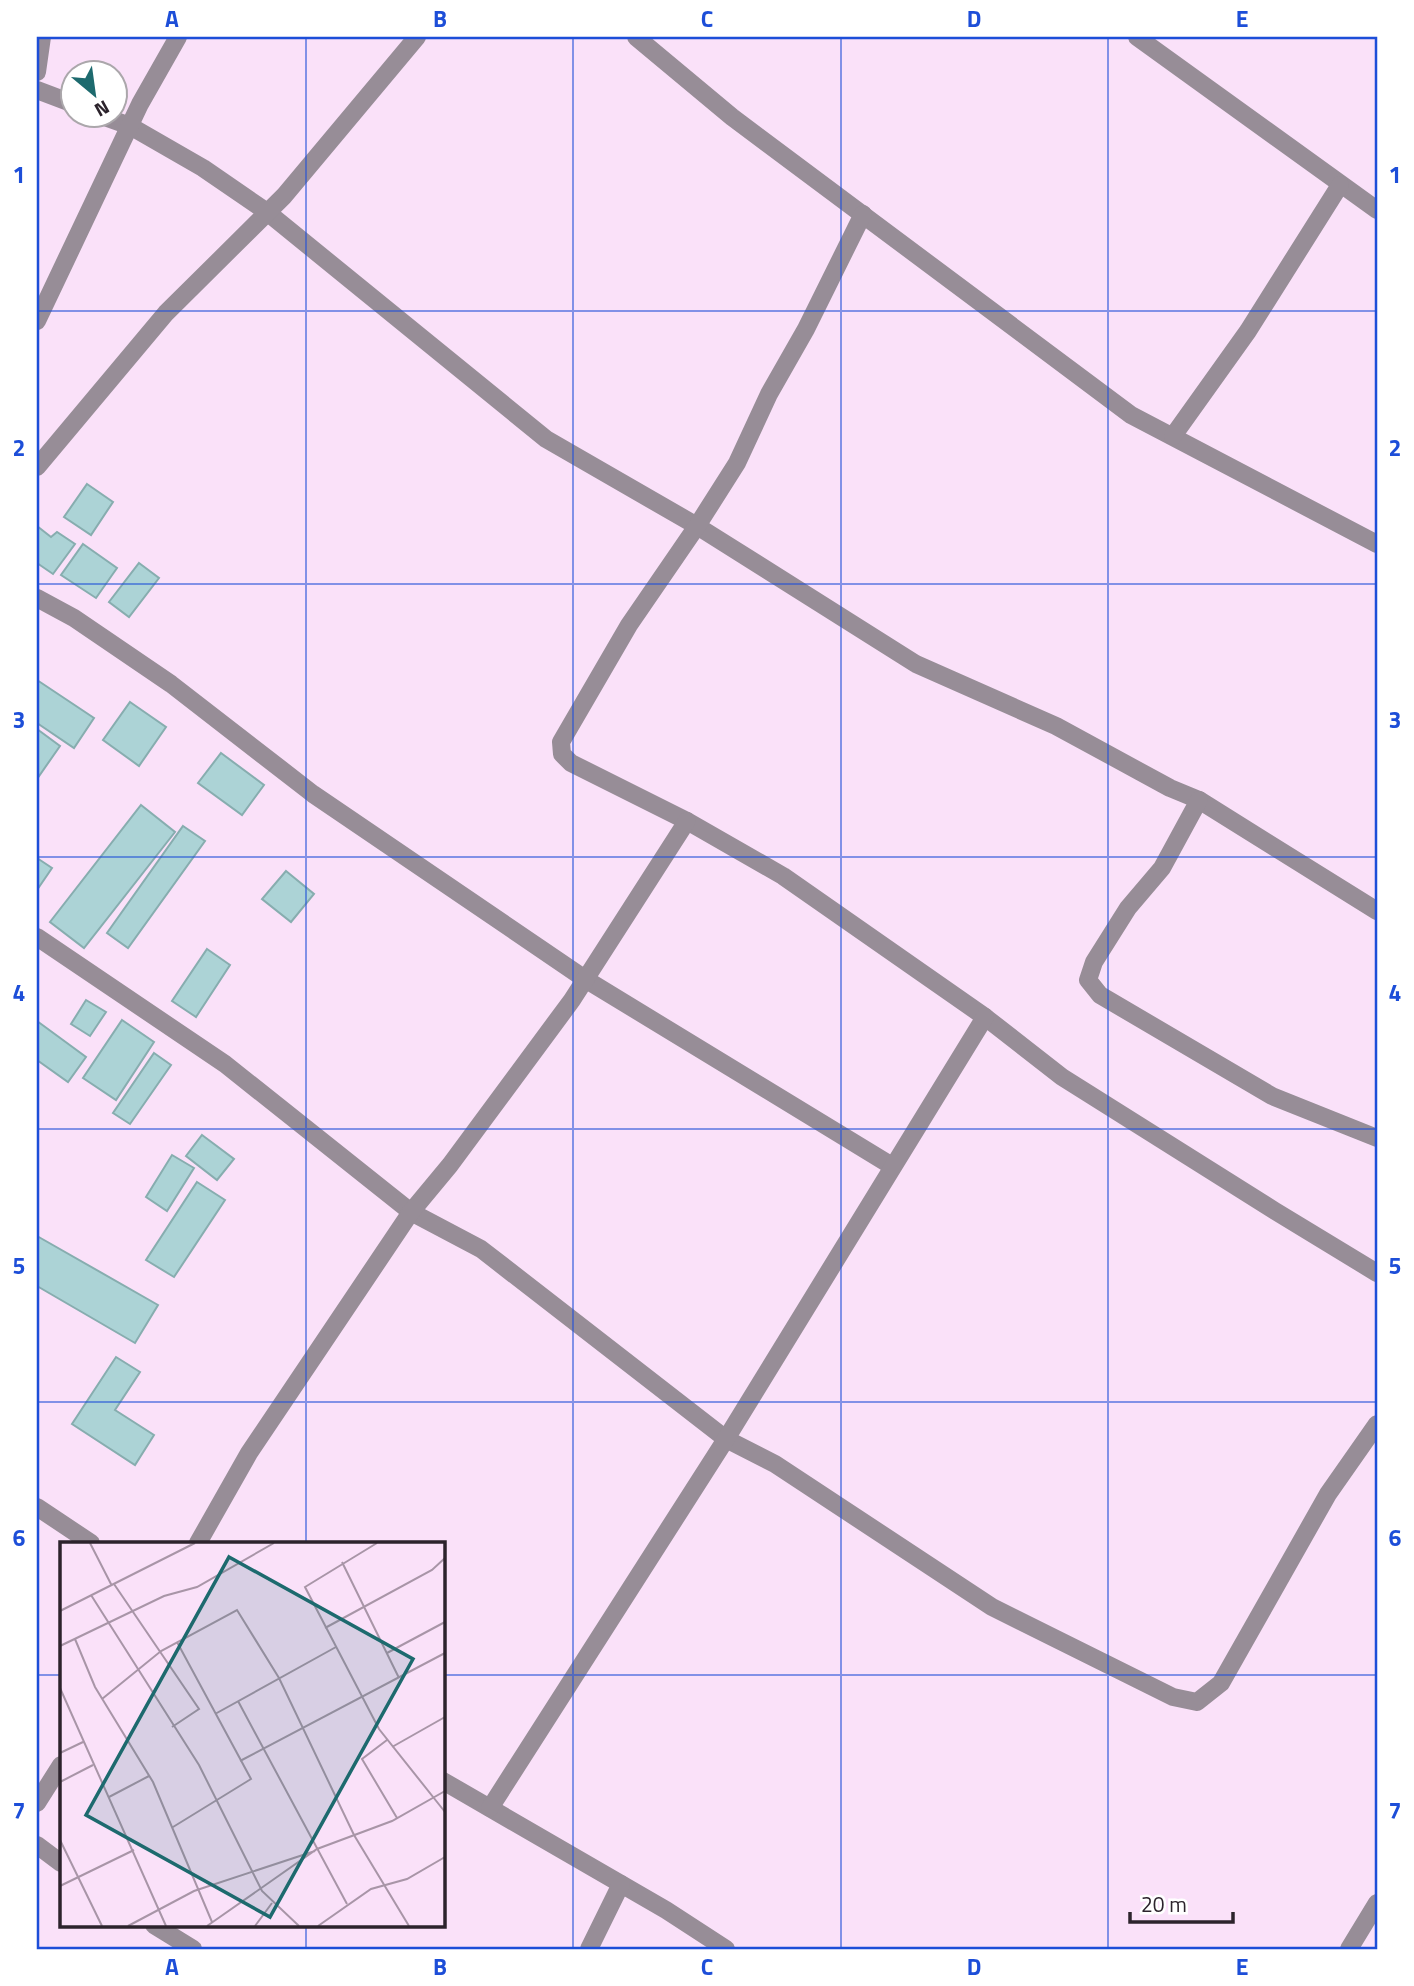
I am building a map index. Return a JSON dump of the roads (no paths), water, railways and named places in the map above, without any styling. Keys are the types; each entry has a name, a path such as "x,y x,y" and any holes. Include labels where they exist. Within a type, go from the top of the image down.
{"street":[{"path":"37,72 42,37"},
{"path":"178,37 130,126 203,168 267,212 546,439 697,526 916,664 1056,726 1170,788 1199,800 1377,911"},
{"path":"37,467 166,313 284,196 417,37"},
{"path":"636,37 732,117 1131,415 1377,544"},
{"path":"1137,37 1377,210"},
{"path":"37,90 60,99"},
{"path":"37,321 128,130"},
{"path":"1172,436 1248,331 1340,184"},
{"path":"863,214 806,329 769,394 737,464 629,625 561,741 562,754 571,763 687,821 783,876 985,1017 1062,1077 1377,1273"},
{"path":"37,598 75,618 171,684 313,794 585,979 892,1166"},
{"path":"1199,800 1162,868 1128,908 1094,962 1088,980 1100,995 1272,1096 1377,1138"},
{"path":"199,1542 249,1453 411,1212 450,1165 585,979 687,821"},
{"path":"37,937 225,1064 411,1212 481,1249 726,1439 775,1464 992,1607 1173,1697 1197,1702 1221,1684 1328,1494 1377,1424"},
{"path":"490,1808 726,1439 985,1017"},
{"path":"37,1507 90,1542"},
{"path":"37,1802 60,1767"},
{"path":"444,1782 621,1884 726,1949"},
{"path":"37,1844 60,1862"},
{"path":"589,1949 621,1884"},
{"path":"1349,1949 1377,1903"},
{"path":"155,1926 170,1943 193,1949"}]}
